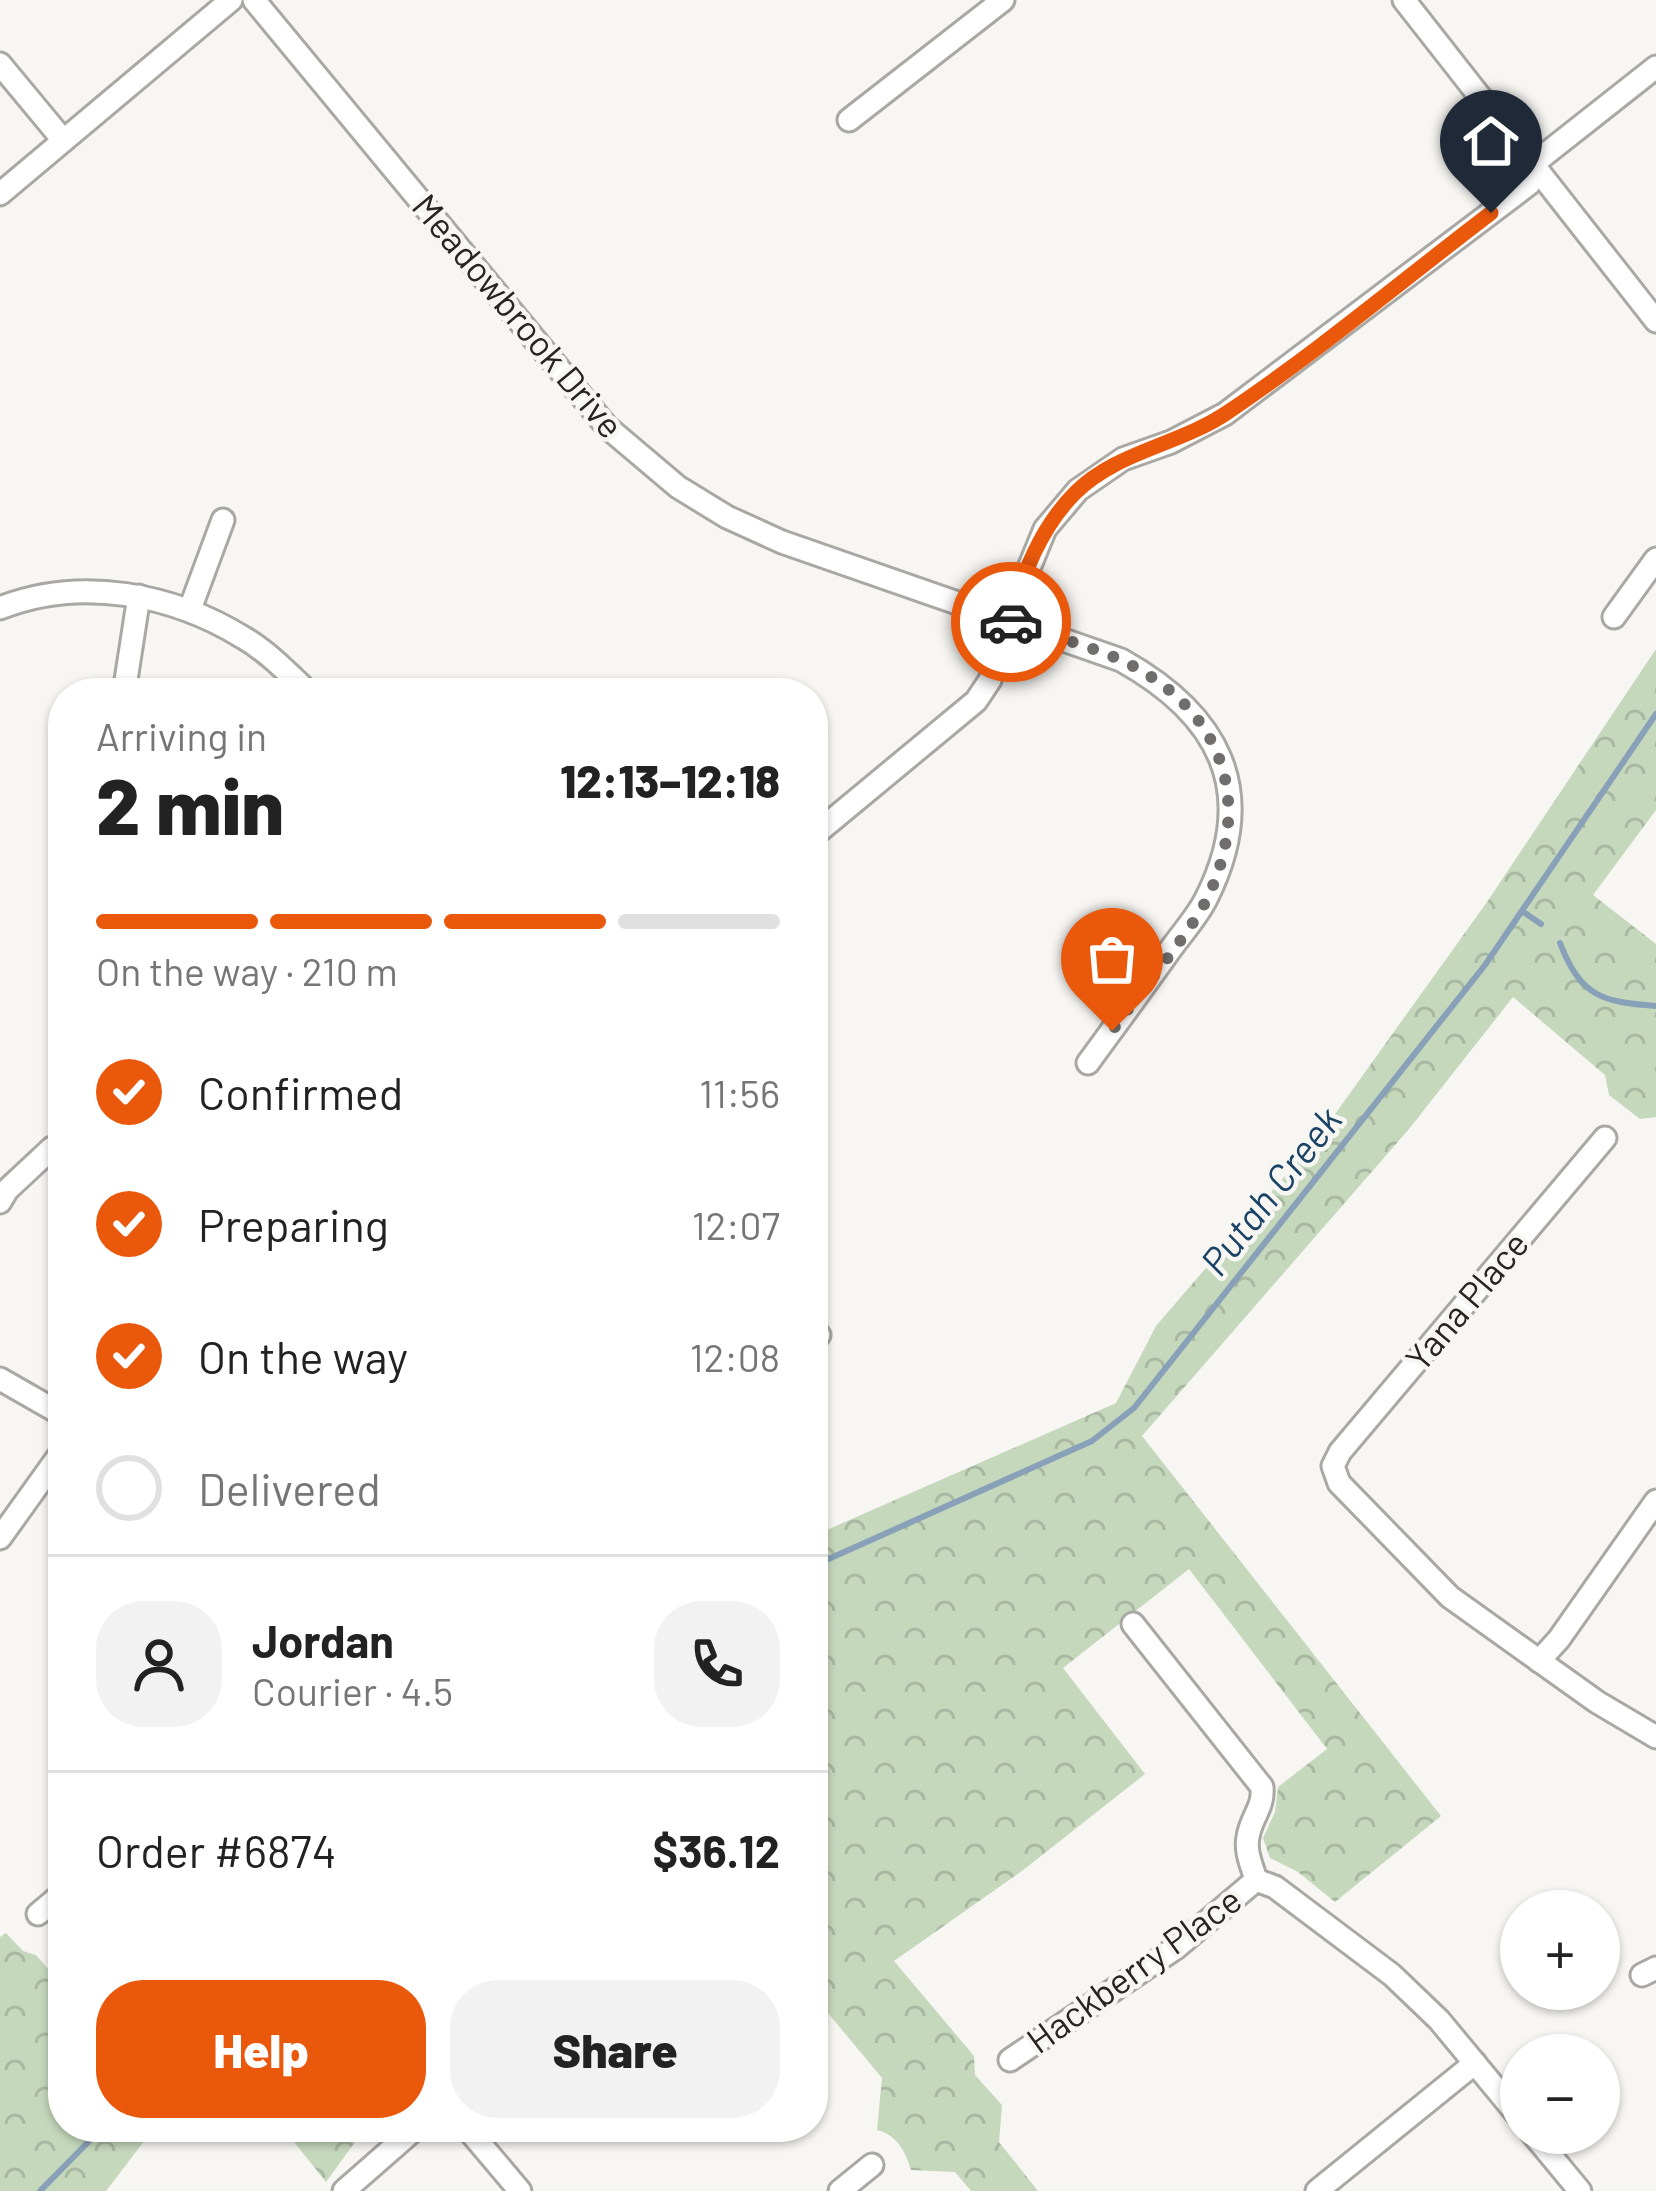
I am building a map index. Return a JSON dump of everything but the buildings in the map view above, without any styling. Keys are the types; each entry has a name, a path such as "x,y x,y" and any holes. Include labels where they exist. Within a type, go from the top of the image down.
{"street":[{"path":"0,194 231,0"},
{"name":"Meadowbrook Drive","path":"254,0 558,370 607,427 650,464 727,518 782,542 1121,660 1157,680 1194,712 1219,751 1230,802 1226,851 1206,901 1088,1064"},
{"path":"849,120 1003,0"},
{"path":"1404,0 1656,321"},
{"path":"0,64 63,140"},
{"path":"828,824 976,701 990,680 1015,602 1046,530 1078,490 1123,459 1171,442 1226,414 1529,184 1535,166 1656,67"},
{"path":"190,609 223,520"},
{"path":"1614,617 1656,559"},
{"path":"0,608 53,594 139,596 190,609 247,639 292,678"},
{"path":"126,678 139,596"},
{"name":"Yana Place","path":"1539,1661 1450,1597 1339,1483 1334,1466 1340,1452 1605,1138"},
{"path":"0,1202 48,1152"},
{"path":"0,1379 48,1406"},
{"path":"0,1538 48,1471"},
{"path":"1656,1501 1539,1661 1656,1737"},
{"path":"1133,1624 1262,1786 1262,1807 1248,1838 1256,1880 1276,1887 1392,1975 1500,2093"},
{"name":"Hackberry Place","path":"1010,2060 1178,1947 1256,1880"},
{"path":"38,1914 48,1906"},
{"path":"1317,2191 1475,2063"},
{"path":"344,2191 400,2142"},
{"path":"479,2142 520,2191"},
{"path":"1549,2154 1580,2191"},
{"path":"840,2191 872,2165"}],"green space":[{"path":"1656,649 1656,810 1593,895 1656,944 1656,1117 1640,1119 1609,1095 1605,1075 1513,997 1409,1129 1142,1436 1441,1816 1335,1902 1298,1872 1270,1858 1263,1838 1275,1812 1278,1787 1327,1749 1189,1569 1063,1668 1145,1774 1022,1871 894,1961 974,2056 975,2075 1002,2105 999,2142 1038,2191 971,2191 955,2172 911,2170 899,2145 877,2130 882,2078 828,2013 828,1529 1116,1403 1156,1326 1320,1135 1487,902"},
{"path":"6,1933 48,1969 48,2142 144,2142 106,2191 0,2191 0,1937"},
{"path":"294,2142 355,2142 326,2182"}],"waterway":[{"name":"Putah Creek","path":"828,1559 1092,1441 1134,1408 1485,965 1656,714"},
{"path":"1522,911 1541,924"},
{"path":"1560,943 1585,986 1607,999 1656,1006"},
{"name":"Putah Creek","path":"40,2191 88,2142"}],"way so far":[{"path":"1011,622 1121,660 1157,680 1194,712 1219,751 1230,802 1226,851 1206,901 1112,1031"}],"route":[{"path":"1011,622 1046,530 1078,490 1123,459 1171,442 1226,414 1491,213"}]}
